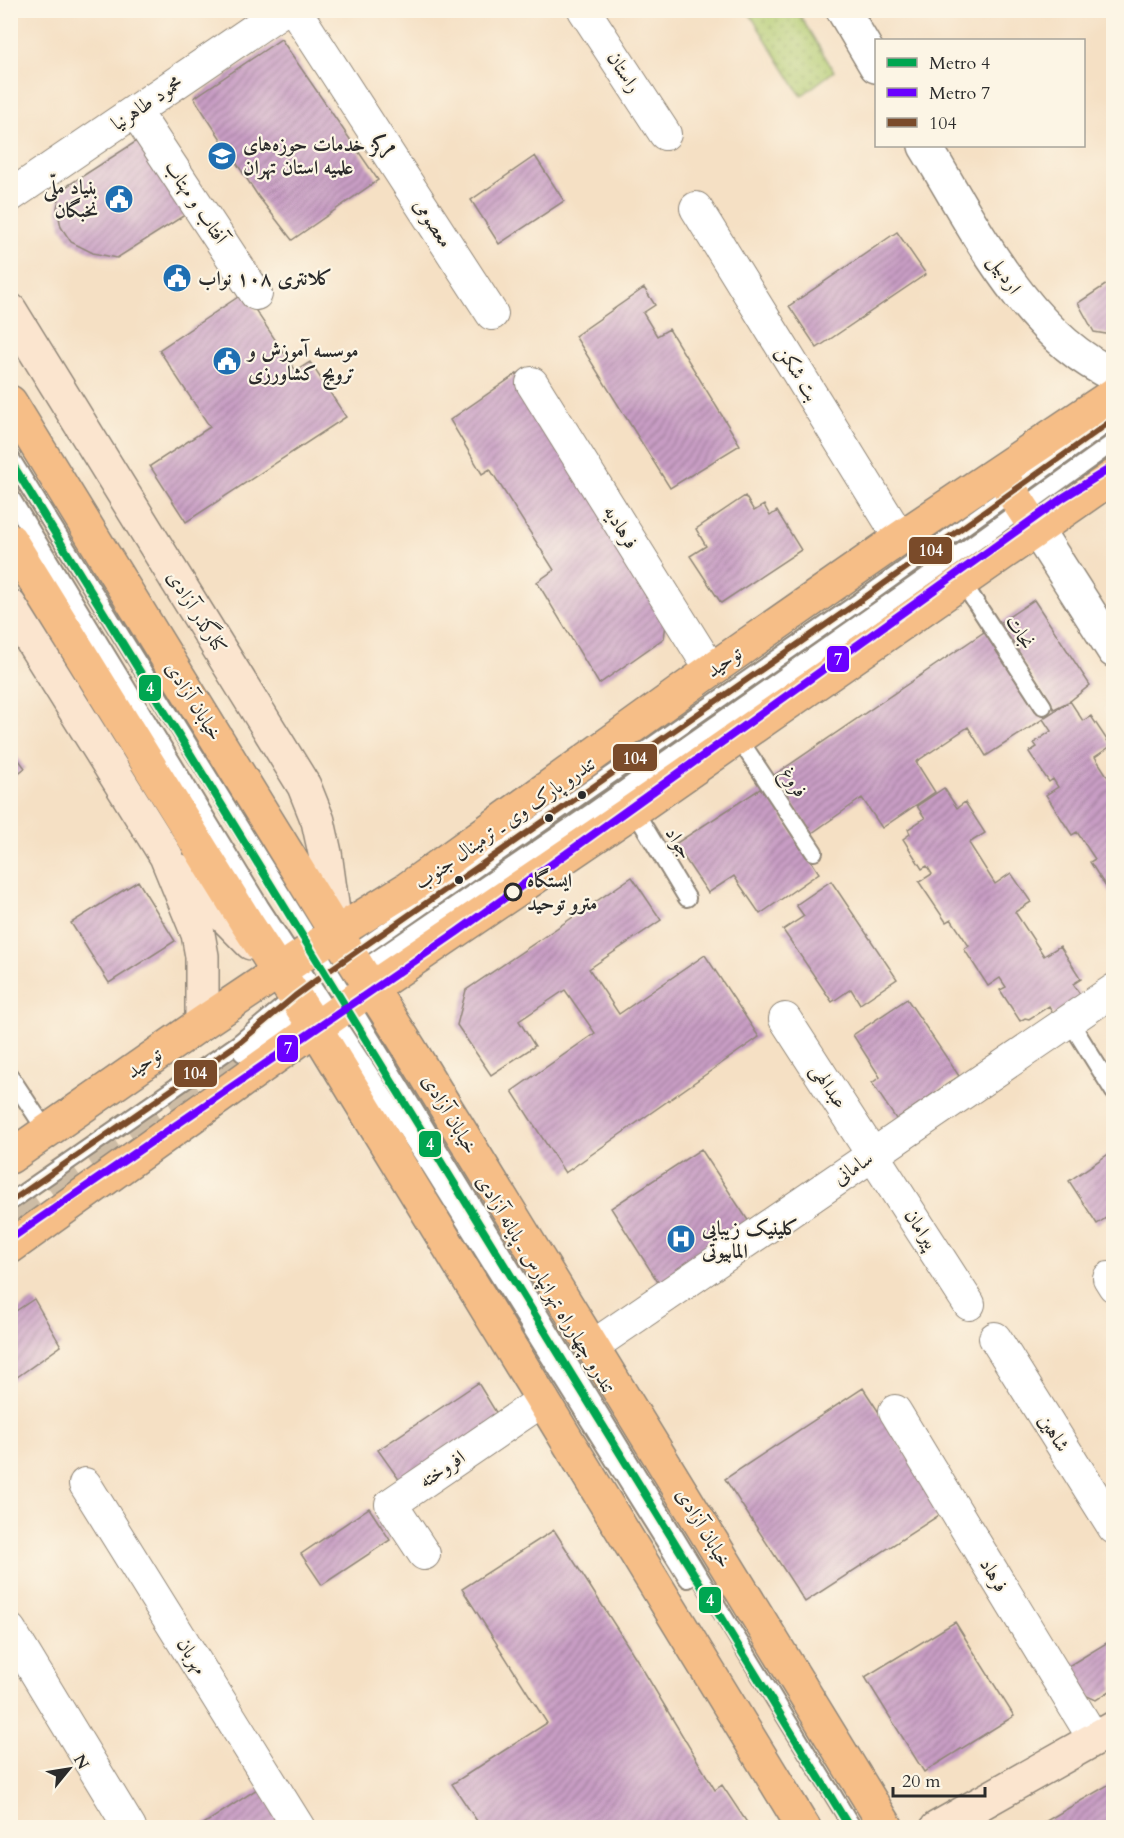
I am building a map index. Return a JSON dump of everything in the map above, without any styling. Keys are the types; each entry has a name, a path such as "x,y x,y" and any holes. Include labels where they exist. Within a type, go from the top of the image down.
{"main road":[{"name":"کنارگذر آزادی","path":"10,310 304,786 318,821 325,853 326,982"},
{"name":"توحید","path":"10,1157 202,1023 326,982 634,810 961,580 1017,500 1113,394"},
{"name":"خیابان آزادی","path":"10,402 326,982 543,1400 804,1827"},
{"name":"توحید","path":"10,1247 267,1061 326,982 407,889 711,670 900,538 1017,500 1113,476"},
{"name":"خیابان آزادی","path":"10,540 246,922 326,982 593,1347 887,1827"},
{"path":"10,606 166,856 198,934 202,956 202,1023"},
{"path":"166,856 326,982"},
{"path":"937,1827 1104,1733"}],"street":[{"name":"محمود طاهرنیا","path":"10,196 283,10"},
{"name":"معصومی","path":"295,10 492,314"},
{"name":"راستان","path":"584,10 665,134"},
{"path":"843,10 875,64"},
{"name":"آفتاب و مهتاب","path":"135,111 256,294"},
{"name":"اردبیل","path":"926,147 1007,279 1025,304 1071,350 1113,375"},
{"name":"بت شکن","path":"696,208 900,538"},
{"name":"فرهادیه","path":"532,383 711,670"},
{"path":"1017,500 1113,651"},
{"name":"سامانی","path":"593,1347 1113,990"},
{"name":"عبدالهی","path":"785,1019 873,1154"},
{"name":"پیرامان","path":"873,1154 969,1304"},
{"name":"شاهین","path":"995,1338 1113,1528"},
{"name":"افروخته","path":"423,1554 391,1504 543,1400"},
{"name":"فرهاد","path":"895,1411 1104,1733"},
{"name":"مهربان","path":"85,1484 299,1827"},
{"path":"10,1630 130,1827"}],"lane":[{"name":"تندرو پارک وی ـ ترمینال جنوب","path":"10,1202 326,982 857,603 1017,500 1113,419"},
{"path":"1017,500 1113,442"},
{"name":"تندرو چهارراه تهرانپارس ـ پایانه آزادی","path":"10,457 326,982 853,1827"},
{"path":"10,496 260,906 326,982 431,1168 844,1827"},
{"name":"نجات","path":"961,580 1043,706"},
{"name":"فروغ","path":"737,736 814,852"},
{"name":"جواد","path":"634,810 687,898"},
{"path":"10,1213 326,982"},
{"path":"1069,1020 1113,1092"},
{"path":"10,1076 47,1132"}],"green space":[{"path":"748,11 797,11 834,71 801,96"}],"building":[{"path":"281,39 378,180 292,240 258,196 194,98"},
{"name":"بنیاد ملّی نخبگان","path":"140,139 188,213 117,258 93,253 71,242 61,227 57,208 61,190"},
{"path":"535,156 564,201 499,244 471,200"},
{"path":"897,232 926,274 817,348 789,306"},
{"path":"1113,280 1113,334 1094,332 1078,303"},
{"path":"644,288 655,305 643,313 657,336 669,329 740,445 670,488 575,336"},
{"path":"244,293 296,371 310,362 346,417 186,522 150,466 210,427 159,350"},
{"path":"518,373 667,617 664,638 599,684 537,582 554,570 490,469 482,474 450,420"},
{"path":"745,496 754,511 764,505 770,516 777,511 801,550 721,603 690,556 706,546 696,529"},
{"path":"1034,600 1090,685 1070,701 1054,709 998,624"},
{"path":"987,630 1045,717 1070,701 1083,721 1091,716 1111,746 1095,757 1113,785 1113,898 1090,862 1095,859 1077,832 1072,835 1046,795 1058,787 1053,779 1049,782 1029,752 1037,747 1034,743 1051,731 1043,719 986,756 968,727 916,762 935,792 882,828 862,798 812,833 773,776"},
{"path":"670,742 675,751 462,899 457,890"},
{"path":"10,748 25,768 10,779"},
{"path":"763,787 819,873 760,914 734,876 708,893 675,844"},
{"path":"944,788 957,808 965,802 985,833 969,843 995,884 1011,873 1031,902 1015,912 1044,956 1060,946 1081,979 1073,984 1082,997 1054,1015 1049,1006 1029,1019 1025,1018 1020,1021 1000,990 1006,987 1000,978 988,986 964,949 969,946 951,919 946,922 919,882 932,874 927,866 922,869 903,839 910,834 908,829 925,818 917,806"},
{"name":"ایستگاه مترو توحید","path":"632,877 661,920 589,969 619,1014 705,955 759,1037 565,1173 512,1091 595,1033 565,990 519,1021 535,1046 491,1075 457,1025 466,990"},
{"path":"138,881 175,941 109,983 71,923"},
{"path":"831,881 897,979 860,1004 851,989 832,1002 783,930 804,916 796,905"},
{"path":"907,999 959,1076 896,1119 872,1083 880,1077 853,1035"},
{"path":"701,1149 753,1228 661,1287 611,1208"},
{"path":"1113,1151 1113,1213 1097,1224 1069,1181"},
{"path":"34,1299 61,1346 10,1382 10,1315"},
{"path":"478,1383 502,1422 405,1488 378,1450"},
{"path":"863,1388 944,1512 805,1602 725,1479"},
{"path":"369,1508 390,1540 322,1585 301,1554"},
{"path":"554,1530 639,1663 715,1790 722,1785 750,1827 481,1827 452,1784 547,1723 462,1589"},
{"path":"955,1622 1014,1716 924,1772 865,1677"},
{"path":"1113,1639 1113,1689 1096,1700 1087,1696 1065,1668"},
{"path":"1113,1782 1113,1827 1036,1827"},
{"path":"260,1787 285,1827 199,1827"}],"tunnel":[{"path":"635,775 736,696"},
{"path":"10,1219 276,1036"}],"metro line":[{"name":"4","path":"10,460 850,1828"},
{"name":"7","path":"10,1239 457,932 1064,497 1114,466"}],"transit line":[{"name":"104","path":"10,1202 239,1043 330,970 857,603 1114,419"}],"place":[{"name":"مرکز خدمات حوزه‌های علمیه استان تهران","path":"222,156"},
{"name":"بنیاد ملّی نخبگان","path":"119,199"},
{"name":"کلانتری ۱۰۸ نواب","path":"177,278"},
{"name":"موسسه آموزش و ترویج کشاورزی","path":"227,361"},
{"name":"ایستگاه مترو توحید","path":"513,892"},
{"name":"کلینیک زیبایی المابیوتی","path":"681,1239"}]}
